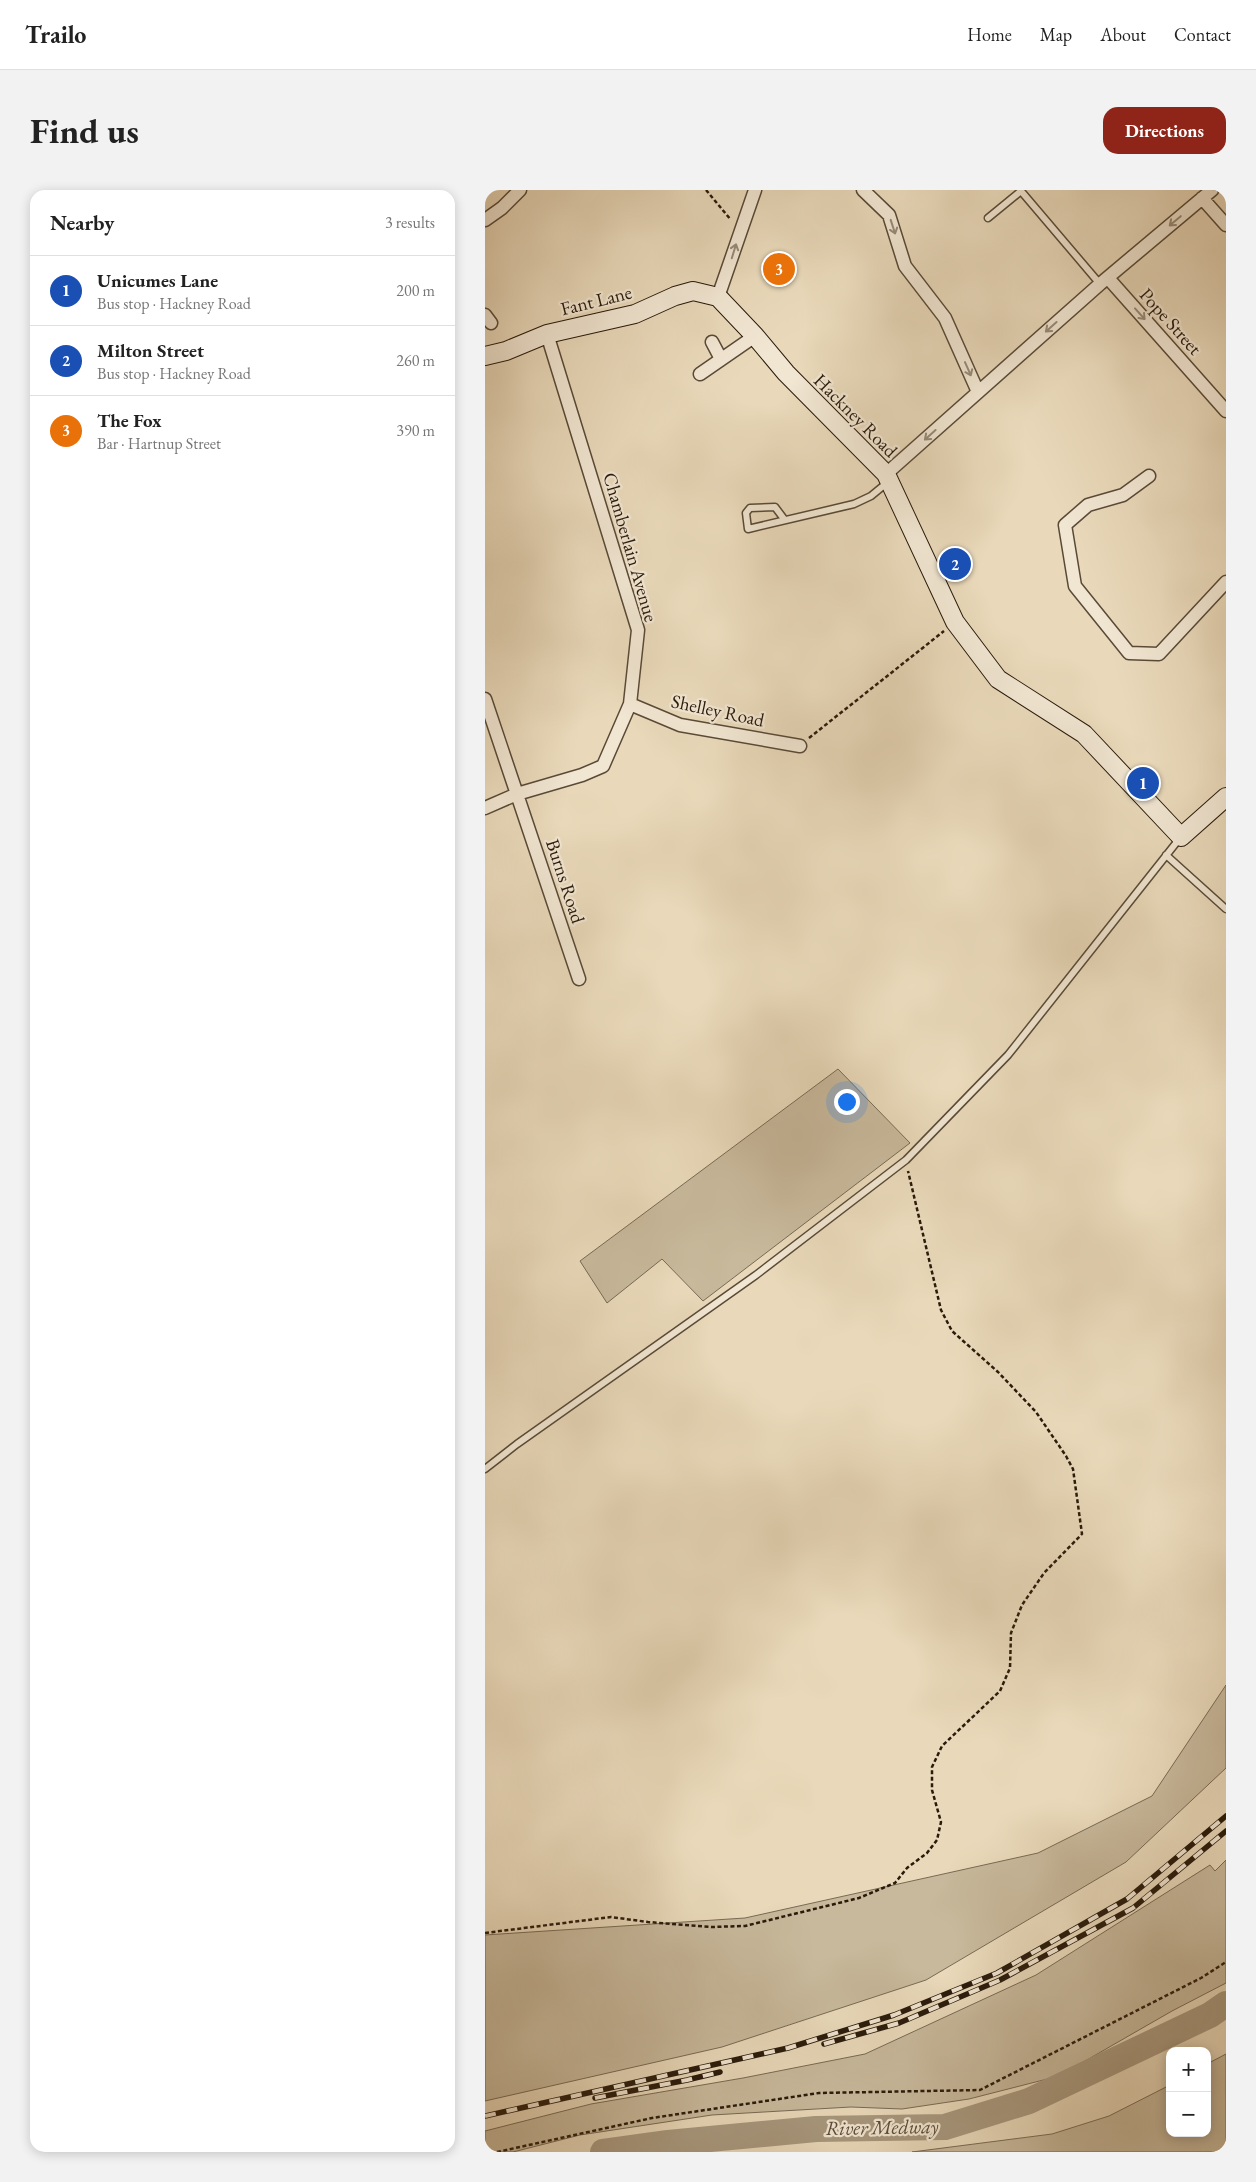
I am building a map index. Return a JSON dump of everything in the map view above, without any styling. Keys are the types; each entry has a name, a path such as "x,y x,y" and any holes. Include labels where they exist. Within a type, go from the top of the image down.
{"street":[{"path":"485,220 502,208 519,190"},
{"path":"718,297 755,190"},
{"path":"863,190 889,215 905,266 945,318 978,392"},
{"path":"887,478 978,392 1104,281 1207,194 1226,225"},
{"name":"Pope Street","path":"1104,281 1226,411"},
{"name":"Fant Lane","path":"485,356 547,334 635,314 675,296 693,291 718,297"},
{"name":"Hackney Road","path":"718,297 755,336 785,373 887,478 955,622 998,679 1084,734 1181,837"},
{"name":"Chamberlain Avenue","path":"485,808 517,794 582,775 603,766 630,704 638,630 547,334"},
{"path":"700,374 755,336"},
{"path":"712,342 721,359"},
{"path":"1149,476 1123,495 1088,505 1065,525 1075,586 1129,653 1159,654 1226,582"},
{"name":"Burns Road","path":"485,699 579,979"},
{"name":"Shelley Road","path":"630,704 680,725 800,746"},
{"path":"1181,837 1226,796"}],"lane":[{"path":"988,218 1021,191 1104,281"},
{"path":"785,519 775,507 750,508 746,513 747,529 854,504 871,496 887,478"},
{"path":"485,1469 517,1444 756,1274 906,1160 1008,1055 1181,837"},
{"path":"1166,855 1226,909"}],"path":[{"path":"706,190 740,231"},
{"path":"800,746 955,622"},
{"path":"485,1933 611,1917 711,1927 745,1926 859,1898 895,1883 907,1868 927,1852 937,1840 941,1822 932,1790 932,1767 942,1746 1000,1691 1010,1668 1011,1633 1022,1605 1045,1572 1082,1534 1073,1469 1066,1456 1036,1412 998,1372 952,1331 941,1310 906,1160"},
{"path":"497,2152 652,2118 819,2093 980,2090 1201,1978 1226,1962"}],"shaded area":[{"path":"838,1069 910,1143 703,1301 662,1259 607,1303 580,1261"},
{"path":"1226,1685 1226,1768 1126,1862 926,1980 722,2047 485,2101 485,1935 745,1918 1038,1853 1152,1796"},
{"path":"1226,1860 1226,1983 1172,2011 1059,2076 969,2099 902,2109 851,2107 712,2115 580,2135 513,2152 485,2152 485,2131 591,2104 743,2078 865,2054 1036,1975 1210,1865 1215,1871"},
{"path":"1226,2054 1226,2152 912,2152 1052,2134 1109,2116 1166,2087 1166,2137 1211,2137 1211,2062"}],"waterway":[{"name":"River Medway","path":"603,2152 668,2143 816,2129 945,2127 1029,2101 1210,2015 1226,2004"}],"railway":[{"path":"485,2116 788,2048 894,2015 997,1973 1127,1899 1226,1816"},
{"path":"824,2044 899,2023 1000,1980 1133,1908 1226,1831"},
{"path":"595,2098 720,2072"}],"place":[{"name":"The Fox","path":"779,269"},
{"name":"Milton Street","path":"955,564"},
{"name":"Unicumes Lane","path":"1143,783"}]}
